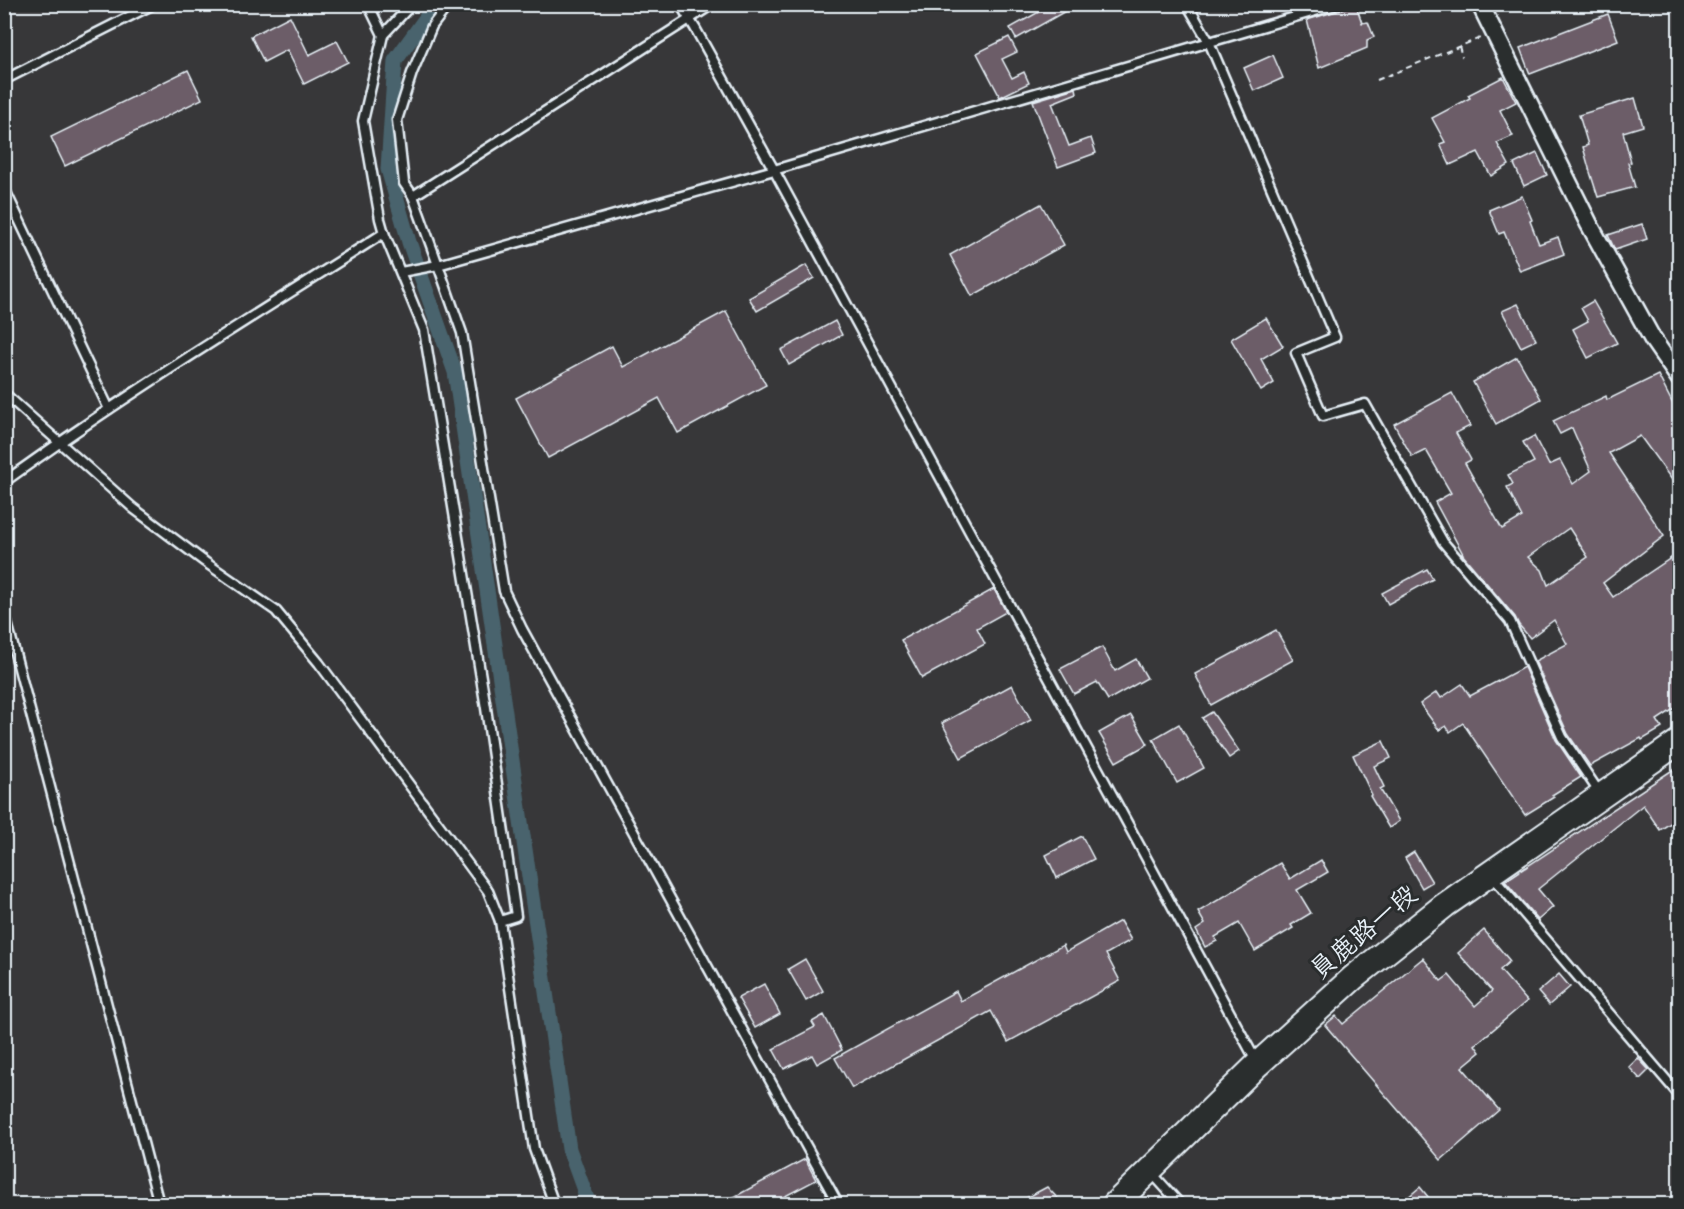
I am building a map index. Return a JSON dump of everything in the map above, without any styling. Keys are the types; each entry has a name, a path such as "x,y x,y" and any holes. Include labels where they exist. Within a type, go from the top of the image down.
{"main road":[{"name":"員鹿路一段","path":"1115,1204 1258,1064 1353,978 1445,904 1680,741"}],"street":[{"path":"1480,4 1589,224 1653,340 1678,374"}],"lane":[{"path":"4,80 154,4"},
{"path":"368,4 383,35"},
{"path":"412,4 383,35 363,121 384,233 424,330 486,708 516,916 500,921"},
{"path":"449,4 432,26 412,73 397,120 404,183 413,196 462,333 504,591 533,650 838,1204"},
{"path":"680,4 774,170 1258,1064"},
{"path":"413,196 713,4"},
{"path":"1187,4 1209,42 1335,337 1296,353 1323,416 1365,404 1443,542 1510,621 1562,737 1601,796"},
{"path":"401,272 438,265 774,170 1339,4"},
{"path":"4,188 109,409"},
{"path":"4,482 109,409 384,233"},
{"path":"4,393 133,508 276,611 320,663 488,891 500,921 534,1149 554,1204"},
{"path":"4,611 159,1204"},
{"path":"1489,874 1680,1096"},
{"path":"1150,1170 1180,1204"}],"path":[{"path":"1377,80 1493,32"},
{"path":"1459,46 1462,57"}],"building":[{"path":"1053,4 1078,4 1016,39 1010,28"},
{"path":"1356,5 1362,23 1368,22 1374,37 1367,40 1367,48 1319,68 1307,20"},
{"path":"1608,14 1618,40 1530,74 1520,48"},
{"path":"290,16 309,55 337,41 348,62 304,84 287,50 264,62 251,36"},
{"path":"1009,37 1017,52 1002,59 1012,78 1024,72 1029,83 1000,97 977,53"},
{"path":"1273,55 1283,78 1254,91 1244,68"},
{"path":"188,70 202,99 65,166 51,137"},
{"path":"1503,77 1516,102 1500,110 1513,136 1497,143 1509,165 1491,176 1478,152 1450,165 1440,144 1445,142 1432,118 1470,98 1468,95"},
{"path":"1076,88 1077,93 1052,103 1069,146 1091,138 1096,153 1058,167 1033,101"},
{"path":"1635,98 1643,126 1623,132 1635,187 1598,197 1583,147 1588,145 1579,115"},
{"path":"1537,153 1547,175 1524,186 1514,164"},
{"path":"1522,196 1539,244 1558,237 1564,254 1520,271 1504,232 1499,234 1489,210"},
{"path":"1041,204 1064,245 972,296 950,255"},
{"path":"1642,224 1647,239 1615,250 1608,235"},
{"path":"806,265 814,278 757,311 749,298"},
{"path":"1593,301 1617,343 1588,358 1573,329 1588,321 1581,308"},
{"path":"1518,304 1536,340 1521,347 1502,311"},
{"path":"726,311 766,385 678,433 659,398 548,458 516,398 612,346 623,367"},
{"path":"1266,318 1283,346 1261,359 1274,383 1261,391 1231,339"},
{"path":"835,321 842,335 789,365 781,350"},
{"path":"1517,357 1541,399 1496,424 1473,382"},
{"path":"1658,375 1680,418 1680,491 1640,436 1609,453 1664,536 1603,583 1613,597 1680,552 1680,705 1657,720 1662,728 1590,766 1568,734 1535,661 1567,644 1554,620 1530,638 1519,625 1515,617 1462,554 1435,502 1451,493 1426,450 1412,457 1394,424 1452,393 1470,426 1456,433 1471,460 1465,463 1502,529 1522,517 1507,487 1513,484 1508,475 1534,462 1523,442 1534,436 1549,465 1560,460 1573,484 1591,471 1572,428 1560,434 1553,421 1606,396 1607,400","holes":["1569,528 1588,557 1548,585 1542,570 1528,557"]},
{"path":"1427,569 1433,579 1388,604 1382,593"},
{"path":"994,589 1006,612 977,628 985,644 922,678 901,640"},
{"path":"1276,630 1293,660 1211,705 1195,674"},
{"path":"1102,647 1115,671 1136,659 1147,678 1108,700 1097,682 1074,694 1060,669"},
{"path":"1524,667 1556,740 1581,777 1525,815 1463,723 1450,732 1446,726 1439,730 1420,704 1437,692 1441,698 1462,684 1470,696"},
{"path":"1012,685 1031,720 961,758 942,723"},
{"path":"1212,712 1239,751 1229,758 1202,718"},
{"path":"1131,715 1148,744 1116,762 1099,733"},
{"path":"1179,724 1204,768 1177,783 1153,739"},
{"path":"1383,741 1391,758 1374,766 1384,787 1380,789 1399,821 1389,828 1370,796 1372,795 1353,755"},
{"path":"1680,765 1680,817 1660,830 1643,805 1538,889 1553,907 1538,920 1505,881"},
{"path":"1082,836 1094,859 1057,878 1046,855"},
{"path":"1414,852 1432,882 1422,888 1405,858"},
{"path":"1321,860 1328,872 1297,890 1311,913 1291,925 1293,928 1255,951 1239,923 1215,937 1217,941 1205,947 1196,930 1205,924 1198,912 1280,863 1290,879"},
{"path":"1120,921 1131,940 1106,954 1120,981 1008,1042 991,1011 852,1088 835,1058 956,991 961,1001 1063,945 1066,952"},
{"path":"1484,930 1510,961 1500,970 1527,1001 1475,1045 1480,1052 1462,1067 1499,1110 1441,1160 1325,1025 1336,1016 1343,1024 1423,958 1441,981 1449,975 1475,1006 1492,991 1458,953"},
{"path":"805,959 823,991 806,1001 788,969"},
{"path":"1559,974 1570,987 1549,1005 1538,992"},
{"path":"764,984 780,1014 755,1028 738,998"},
{"path":"824,1015 842,1050 817,1064 812,1055 784,1069 773,1049 815,1027 812,1022"},
{"path":"1638,1058 1649,1070 1640,1079 1629,1067"},
{"path":"805,1159 816,1180 770,1204 721,1204"},
{"path":"1047,1187 1063,1204 1015,1204"},
{"path":"1420,1187 1434,1204 1400,1204"}],"waterway":[{"path":"436,4 395,61 388,169 409,242 455,372 569,1149 589,1204"}]}
